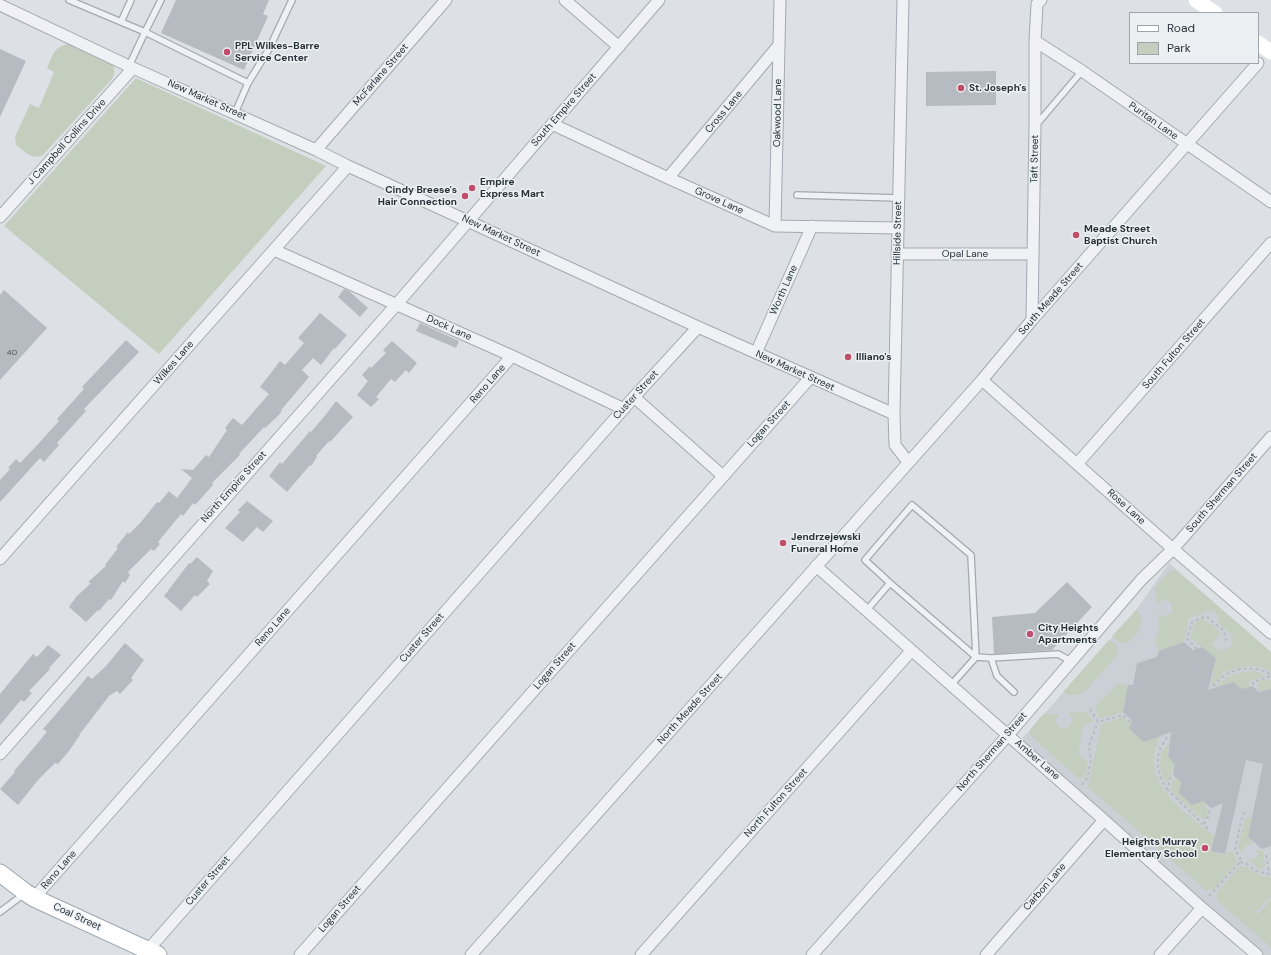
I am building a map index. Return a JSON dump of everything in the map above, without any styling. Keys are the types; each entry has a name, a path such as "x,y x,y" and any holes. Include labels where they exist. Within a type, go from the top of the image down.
{"main road":[{"path":"1196,0 1214,12"},
{"name":"Coal Street","path":"0,873 30,895 153,953"}],"street":[{"name":"McFarlane Street","path":"316,150 446,0"},
{"path":"564,0 619,47"},
{"name":"South Empire Street","path":"469,221 660,0"},
{"name":"Oakwood Lane","path":"775,226 780,0"},
{"name":"Hillside Street","path":"903,0 894,414 895,445 908,462"},
{"name":"Taft Street","path":"1032,320 1032,254 1036,125 1035,41 1037,4 1041,0"},
{"name":"New Market Street","path":"0,5 131,67 316,150 698,327 894,414"},
{"name":"Puritan Lane","path":"1035,41 1082,71 1271,202"},
{"name":"Cross Lane","path":"668,178 779,45"},
{"name":"South Meade Street","path":"1259,61 1267,49"},
{"name":"South Meade Street","path":"908,462 982,380 1032,320 1257,64"},
{"name":"J Campbell Collins Drive","path":"0,217 131,67"},
{"name":"Grove Lane","path":"552,124 775,226 898,228"},
{"name":"Wilkes Lane","path":"0,560 348,166"},
{"name":"North Empire Street","path":"0,754 469,221"},
{"name":"Worth Lane","path":"756,353 812,226"},
{"name":"South Fulton Street","path":"1077,464 1271,244"},
{"name":"Dock Lane","path":"274,250 512,356 624,409"},
{"name":"Opal Lane","path":"897,254 1032,254"},
{"name":"Custer Street","path":"153,953 634,397 698,327"},
{"name":"Reno Lane","path":"30,895 512,356"},
{"name":"Logan Street","path":"300,955 810,378"},
{"name":"Rose Lane","path":"982,380 1173,549 1270,631"},
{"path":"634,397 723,476"},
{"name":"South Sherman Street","path":"1173,549 1271,437"},
{"name":"North Meade Street","path":"471,955 908,462"},
{"name":"North Sherman Street","path":"812,955 1008,735 1141,580 1173,549"},
{"name":"Amber Lane","path":"816,566 1257,955"},
{"name":"North Fulton Street","path":"641,955 911,651"},
{"name":"Carbon Lane","path":"986,955 1104,820"},
{"path":"1160,955 1202,908"}],"lane":[{"path":"69,0 145,32 248,83"},
{"path":"121,22 131,0"},
{"path":"131,67 145,32 161,0"},
{"path":"235,113 248,83 269,49 292,0"},
{"path":"1036,125 1082,71"},
{"path":"798,195 898,198"},
{"path":"951,685 976,657 971,555 912,505 865,560 976,657 991,658 1058,654 1071,661"},
{"path":"866,611 890,583"},
{"path":"991,658 997,676 1014,692"},
{"path":"0,912 30,895"}],"path":[{"path":"1197,648 1187,638 1190,627 1192,622 1206,616 1224,632 1226,641"},
{"path":"1213,686 1227,674 1239,670 1262,670 1271,676"},
{"path":"1254,685 1253,682 1271,676"},
{"path":"1090,708 1098,722"},
{"path":"1098,722 1123,715 1130,722"},
{"path":"1082,785 1087,778 1091,761 1089,745 1098,722"},
{"path":"1167,737 1160,749 1157,765 1161,782 1209,830"},
{"path":"1167,789 1171,777"},
{"path":"1204,824 1208,817 1210,807"},
{"path":"1209,896 1240,862 1240,857 1235,850 1242,817 1246,811"},
{"path":"1240,862 1247,864 1256,871 1270,873 1266,853"}],"shaded area":[{"name":"Heights Murray Elementary School","path":"1169,563 1271,652 1271,955 1260,955 1018,742 1137,609"}],"green space":[{"path":"69,44 75,45 113,64 114,75 43,155 40,157 32,156 16,145 15,137 30,104 39,108 54,72 47,68 52,55 60,47"},
{"path":"136,78 326,166 159,354 4,226"},
{"path":"1176,570 1271,652 1271,672 1259,667 1241,668 1222,673 1222,676 1211,686 1216,658 1190,638 1195,623 1204,618 1204,620 1209,624 1211,623 1221,633 1212,644 1220,651 1231,647 1233,636 1217,622 1218,615 1212,610 1189,618 1184,642 1159,651 1155,640 1157,637 1159,624 1158,613 1165,617 1172,612 1171,603 1164,599 1157,604 1155,588 1169,572"},
{"path":"1137,609 1141,619 1139,630 1132,639 1122,644 1112,636"},
{"path":"1109,640 1118,647 1117,653 1119,654 1084,692 1073,695 1065,694 1063,692"},
{"path":"1255,671 1264,674 1263,677 1250,681 1249,687 1242,689 1233,682 1216,687 1224,679 1233,674"},
{"path":"1261,680 1271,680 1271,690 1259,692 1257,686 1258,682"},
{"path":"1118,683 1128,685 1123,712 1099,719 1095,707"},
{"path":"1085,712 1094,721 1084,724 1078,753 1088,761 1085,777 1079,779 1031,736 1030,730 1043,714 1059,714 1055,721 1060,728 1068,728 1073,720 1068,713"},
{"path":"1123,717 1130,724 1129,730 1144,741 1159,736 1154,754 1154,767 1158,779 1174,802 1215,837 1211,851 1225,855 1226,852 1233,852 1235,855 1235,865 1214,889 1205,890 1088,787 1101,724"},
{"path":"1169,744 1168,757 1175,764 1169,781 1165,782 1160,767 1160,756 1165,747"},
{"path":"1176,777 1181,782 1192,804 1203,801 1205,803 1207,807 1207,814 1205,819 1203,820 1170,791 1173,779"},
{"path":"1246,817 1252,817 1248,837 1254,845 1252,844 1244,847 1242,855 1238,847"},
{"path":"1258,850 1263,851 1265,866 1261,870 1249,860 1257,858"},
{"path":"1240,866 1247,867 1261,876 1271,877 1271,897 1255,912 1267,922 1258,914 1271,899 1271,948 1217,900 1217,892"}],"building":[{"name":"PPL Wilkes-Barre Service Center","path":"176,0 269,0 263,14 268,16 244,70 161,33"},
{"path":"0,49 26,61 0,117"},
{"name":"St. Joseph's","path":"996,71 996,105 926,106 926,72"},
{"path":"344,289 349,291 368,308 360,317 338,297"},
{"path":"4,290 47,328 0,380 0,295"},
{"path":"320,313 347,335 335,349 334,348 321,365 313,358 302,370 309,377 282,409 280,414 265,428 264,427 239,454 240,455 212,483 213,485 195,505 193,503 183,516 181,514 158,542 160,544 154,551 151,549 128,572 130,575 125,583 123,581 111,600 109,599 99,611 98,610 86,622 69,607 76,597 91,583 88,582 106,566 105,565 118,548 116,547 128,532 129,534 141,522 157,502 159,503 169,491 177,498 192,478 181,469 193,470 206,455 209,457 227,430 225,428 233,418 242,425 269,394 260,387 280,361 285,365 304,343 298,338"},
{"path":"420,323 459,341 456,348 416,331"},
{"path":"126,340 139,352 84,409 86,411 57,443 59,445 44,462 40,458 0,502 0,480 10,469 8,468 16,459 20,463 39,443 59,421 57,419 84,389 82,387"},
{"path":"392,341 417,363 409,373 406,370 395,382 391,379 376,397 379,399 371,407 357,395 368,381 362,375 370,366 371,368 386,353 383,350"},
{"path":"336,401 353,417 330,442 329,441 316,456 317,457 311,466 310,465 287,492 269,476 280,462 282,464 310,431 311,432"},
{"path":"247,501 273,521 263,532 257,527 243,542 225,528 240,512 238,510"},
{"path":"197,557 213,571 207,581 210,584 197,597 195,595 181,611 164,596 189,563 190,564"},
{"name":"City Heights Apartments","path":"1067,582 1092,607 1052,650 994,654 992,617 1035,613"},
{"path":"1184,642 1193,650 1202,647 1216,658 1208,690 1233,682 1242,689 1252,686 1259,692 1271,689 1271,846 1262,849 1248,837 1263,764 1246,760 1225,854 1211,851 1223,803 1211,808 1203,801 1192,805 1179,793 1181,782 1173,775 1175,764 1168,757 1171,732 1144,742 1129,729 1132,720 1123,712 1128,685 1133,685 1137,663 1157,657 1159,651"},
{"path":"125,643 144,660 131,678 133,680 120,694 117,691 109,696 79,735 69,751 58,764 55,763 38,780 18,805 0,789 47,732 43,729 88,676 92,679 106,666"},
{"path":"48,645 61,655 29,691 32,693 24,702 21,700 0,725 0,694 33,654 37,657"}],"place":[{"name":"PPL Wilkes-Barre Service Center","path":"227,52"},
{"name":"St. Joseph's","path":"961,88"},
{"name":"Empire Express Mart","path":"472,188"},
{"name":"Cindy Breese's Hair Connection","path":"465,196"},
{"name":"Meade Street Baptist Church","path":"1076,235"},
{"name":"Illiano's","path":"848,357"},
{"name":"Jendrzejewski Funeral Home","path":"783,543"},
{"name":"City Heights Apartments","path":"1030,634"},
{"name":"Heights Murray Elementary School","path":"1205,848"}]}
